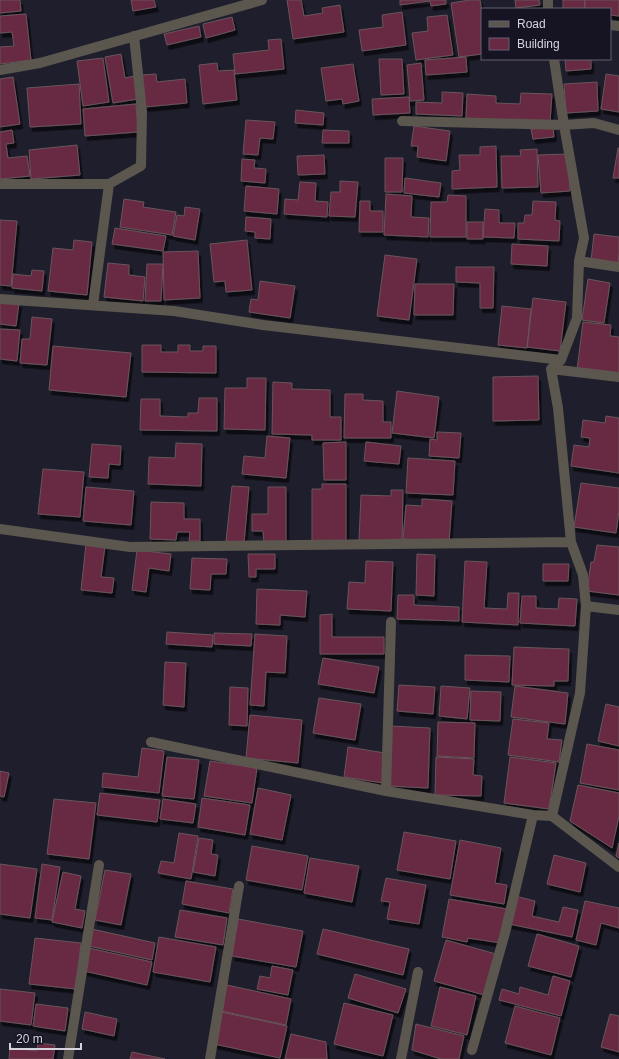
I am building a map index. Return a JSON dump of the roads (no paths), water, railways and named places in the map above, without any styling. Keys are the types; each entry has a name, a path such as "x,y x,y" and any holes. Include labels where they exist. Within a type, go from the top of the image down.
{"street":[{"path":"0,70 40,63 262,0"},
{"path":"0,184 109,184 141,166 142,112 134,36"},
{"path":"551,369 561,360 577,318 579,261 584,238 554,60"},
{"path":"402,121 564,125 594,123 619,130"},
{"path":"93,305 109,184"},
{"path":"579,261 619,267"},
{"path":"0,299 174,311 263,325 561,360"},
{"path":"551,369 619,377"},
{"path":"551,369 558,408 571,542 583,575 586,606 580,693 552,816"},
{"path":"0,529 130,547 571,542"},
{"path":"586,606 619,610"},
{"path":"386,791 391,622"},
{"path":"151,742 386,791 552,816 619,867"},
{"path":"472,1050 505,933 533,814"},
{"path":"68,1059 99,865"},
{"path":"210,1059 239,886"},
{"path":"401,1059 418,972"}]}
